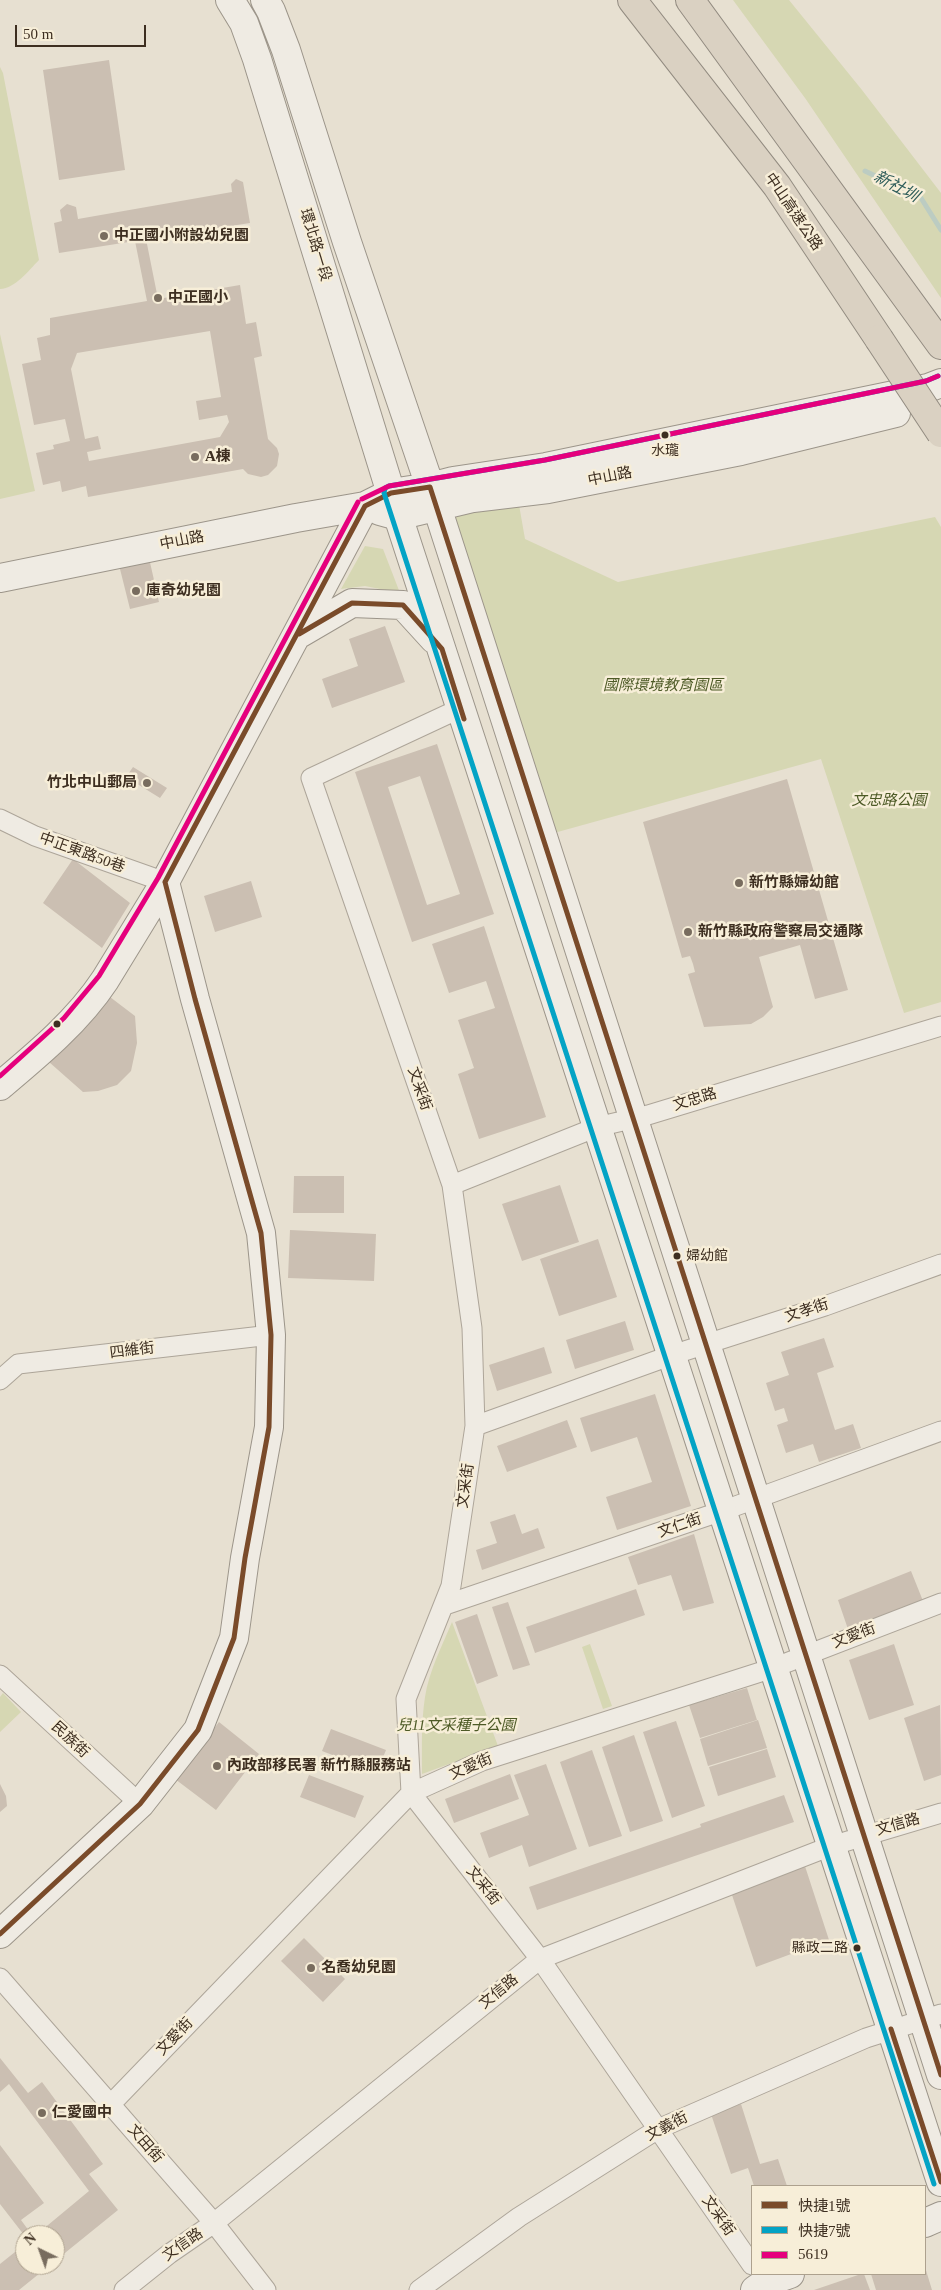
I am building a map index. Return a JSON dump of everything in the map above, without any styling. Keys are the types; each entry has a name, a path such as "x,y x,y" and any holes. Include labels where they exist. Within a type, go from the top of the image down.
{"highway":[{"name":"中山高速公路","path":"632,0 777,186 941,433"},
{"path":"690,0 936,337"}],"street":[{"name":"環北路一段","path":"230,0 244,23 257,59 395,505"},
{"name":"環北路一段","path":"265,0 272,11 286,50 347,242 433,497"},
{"name":"中山路","path":"433,497 453,481 546,467 928,388 941,383"},
{"name":"中山路","path":"0,578 364,506 395,505 433,497 473,498 548,489 741,451 941,401"},
{"path":"433,497 864,1835 932,2016 941,2075"},
{"path":"395,505 941,2182"},
{"path":"0,1086 39,1054 95,996 165,882 299,634 364,506"},
{"path":"299,634 352,603 403,605 442,649"},
{"name":"文采街","path":"461,708 311,778 452,1185 472,1328 475,1426 451,1586 406,1699 411,1793 540,1959 751,2259"},
{"name":"中正東路50巷","path":"0,819 35,836 165,882"},
{"path":"0,1934 140,1804 198,1730 234,1638 245,1558 269,1427 271,1335 261,1233 195,999 165,882"},
{"name":"文忠路","path":"452,1185 597,1127 634,1118 941,1026"},
{"name":"文孝街","path":"475,1426 706,1344 825,1306 941,1264"},
{"name":"四維街","path":"0,1380 18,1364 271,1335"},
{"name":"文仁街","path":"445,1605 722,1512 941,1431"},
{"name":"文愛街","path":"110,2104 411,1793 482,1761 773,1668 941,1603"},
{"name":"民族街","path":"0,1675 140,1804"},
{"name":"文信路","path":"124,2290 169,2254 214,2224 540,1959 831,1846 941,1813"},
{"name":"文田街","path":"0,1978 214,2224 266,2290"},
{"name":"文義街","path":"420,2290 519,2217 658,2129 866,2038 932,2016"},
{"path":"926,2223 941,2216"}],"green space":[{"path":"733,0 789,0 862,90 941,193 941,298 805,98"},
{"path":"0,67 3,73 39,260 11,286 0,289"},
{"path":"0,334 35,491 0,499"},
{"name":"國際環境教育園區","path":"518,499 525,539 618,582 935,517 941,527 941,1002 904,1013 821,759 554,833 451,513"},
{"path":"365,546 383,549 400,593 365,586 341,589"},
{"name":"兒11文采種子公園","path":"452,1622 498,1746 422,1774 422,1726 427,1687 436,1659"},
{"path":"590,1644 612,1706 603,1709 582,1647"},
{"path":"3,1693 21,1712 0,1732 0,1697"}],"building":[{"path":"109,60 125,170 59,180 43,70"},
{"path":"236,179 243,182 250,223 146,239 158,299 240,285 246,324 256,322 262,356 254,358 268,439 277,448 279,454 277,466 268,475 261,477 248,474 243,469 88,497 86,486 62,492 60,481 43,485 36,453 54,449 53,445 70,441 65,419 34,425 22,364 41,360 37,338 50,335 50,318 147,301 135,241 59,253 54,223 62,221 60,210 67,204 76,207 78,219 232,192 231,184","holes":["210,331 221,397 196,401 199,420 227,415 229,422 220,437 89,461 87,452 101,449 98,436 85,439 71,369 77,353"]},
{"path":"149,558 159,602 130,609 119,565"},
{"path":"385,626 405,682 332,708 322,679 358,666 349,639"},
{"path":"437,744 494,914 412,942 355,772","holes":["420,776 460,894 427,905 388,787"]},
{"name":"竹北中山郵局","path":"133,767 167,788 160,798 126,777"},
{"name":"新竹縣婦幼館","path":"787,779 848,990 815,999 800,945 759,957 773,1007 763,1017 751,1024 704,1027 688,974 695,972 693,964 690,956 682,958 643,822"},
{"path":"73,859 130,903 102,948 43,903"},
{"path":"251,881 262,917 215,932 204,896"},
{"path":"484,926 546,1117 479,1139 458,1074 474,1068 458,1020 495,1008 486,981 449,993 432,944"},
{"path":"110,997 135,1016 137,1043 131,1071 117,1085 98,1091 83,1092 49,1062"},
{"path":"294,1176 344,1176 344,1213 293,1213"},
{"path":"560,1185 579,1242 522,1261 502,1204"},
{"path":"290,1230 376,1234 374,1281 288,1278"},
{"path":"598,1239 617,1297 559,1316 540,1259"},
{"path":"625,1321 634,1350 575,1369 566,1340"},
{"path":"824,1338 834,1367 817,1373 835,1430 853,1424 861,1448 819,1462 813,1444 786,1453 777,1425 788,1421 784,1408 775,1411 766,1383 789,1375 781,1352"},
{"path":"544,1347 552,1373 497,1391 489,1365"},
{"path":"655,1394 691,1506 617,1530 606,1497 652,1482 637,1437 591,1452 580,1418"},
{"path":"567,1420 577,1447 507,1472 497,1446"},
{"path":"515,1514 522,1534 538,1528 545,1548 482,1570 476,1550 497,1543 490,1522"},
{"path":"694,1534 714,1603 683,1611 671,1575 638,1585 628,1557"},
{"path":"911,1571 925,1606 850,1635 838,1600"},
{"path":"636,1589 645,1615 535,1653 526,1627"},
{"path":"508,1602 530,1665 513,1670 492,1607"},
{"path":"477,1614 498,1676 477,1684 455,1622"},
{"path":"894,1644 914,1705 869,1720 849,1660"},
{"path":"747,1688 757,1720 700,1738 689,1705"},
{"path":"940,1705 941,1775 924,1781 904,1718"},
{"path":"758,1720 767,1748 708,1766 700,1739"},
{"path":"676,1721 705,1806 672,1818 643,1732"},
{"name":"內政部移民署 新竹縣服務站","path":"219,1722 259,1754 216,1810 175,1779"},
{"path":"331,1729 386,1750 377,1772 322,1751"},
{"path":"634,1735 663,1821 630,1832 602,1747"},
{"path":"767,1749 776,1777 718,1796 709,1767"},
{"path":"592,1750 622,1836 589,1847 560,1762"},
{"path":"546,1764 577,1849 529,1867 522,1845 489,1858 480,1833 529,1815 514,1775"},
{"path":"510,1774 519,1799 454,1823 445,1799"},
{"path":"309,1775 364,1796 355,1818 300,1797"},
{"path":"0,1784 6,1796 7,1806 0,1812"},
{"path":"784,1795 794,1822 537,1910 529,1887 701,1827 700,1824"},
{"path":"803,1860 829,1940 756,1967 730,1889"},
{"name":"名喬幼兒園","path":"304,1938 345,1979 323,2002 281,1961"},
{"path":"0,2058 28,2093 42,2082 103,2164 89,2174 118,2210 65,2253 65,2225 48,2225 89,2191 9,2084 0,2092"},
{"path":"741,2104 760,2164 778,2159 787,2185 754,2185 748,2168 731,2174 711,2114"},
{"path":"0,2145 44,2203 21,2220 25,2225 16,2225 0,2204"},
{"path":"15,2252 15,2275 38,2275 19,2290 0,2290 0,2264"},
{"path":"926,2270 932,2290 876,2290 871,2275 926,2275"},
{"path":"858,2275 864,2275 870,2290 814,2290"}],"waterway":[{"name":"新社圳","path":"865,171 921,198 941,230"}],"transit line":[{"name":"快捷7號","path":"934,2184 384,493 385,488 389,486 545,460 926,381 938,376"},
{"name":"5619","path":"362,499 389,486 545,460 926,381 938,376"},
{"name":"快捷1號","path":"165,882 365,506 391,493 430,487 941,2075"},
{"name":"5619","path":"0,1076 64,1018 99,976 158,878 358,502"},
{"name":"快捷1號","path":"299,634 352,603 403,605 442,649 464,719"},
{"name":"快捷1號","path":"0,1934 140,1804 198,1730 234,1638 245,1558 269,1427 271,1335 261,1233 195,999 165,882"},
{"name":"快捷1號","path":"891,2029 941,2182"}],"place":[{"name":"中正國小附設幼兒園","path":"104,236"},
{"name":"中正國小","path":"158,298"},
{"name":"水瓏","path":"665,435"},
{"name":"A棟","path":"195,457"},
{"name":"庫奇幼兒園","path":"136,591"},
{"name":"竹北中山郵局","path":"147,783"},
{"name":"新竹縣婦幼館","path":"739,883"},
{"name":"新竹縣政府警察局交通隊","path":"688,932"},
{"name":"婦幼館","path":"677,1256"},
{"name":"內政部移民署 新竹縣服務站","path":"217,1766"},
{"name":"縣政二路","path":"857,1948"},
{"name":"名喬幼兒園","path":"311,1968"},
{"name":"仁愛國中","path":"42,2113"}],"park label":[{"name":"文忠路公園","path":"889,801"}]}
